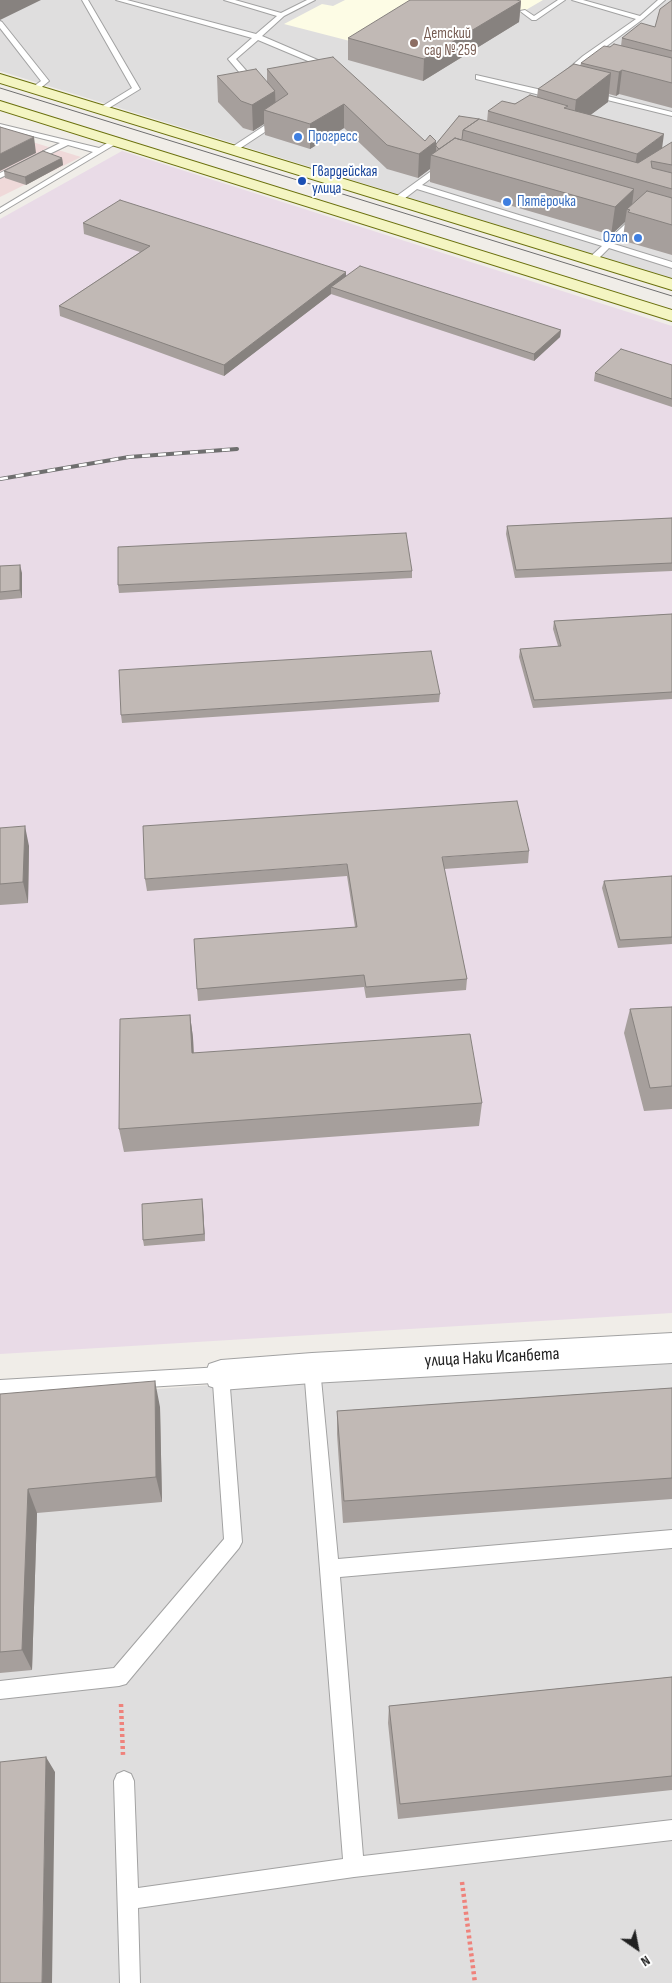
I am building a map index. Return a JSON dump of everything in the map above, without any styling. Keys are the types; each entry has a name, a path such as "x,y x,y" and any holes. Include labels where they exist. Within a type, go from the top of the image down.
{"main road":[{"path":"0,78 672,285"},
{"path":"0,105 672,316"},
{"path":"115,142 149,123"}],"street":[{"name":"улица Наки Исанбета","path":"221,1376 312,1368 672,1348"}],"lane":[{"path":"85,0 136,90 104,109"},
{"path":"119,0 258,37 339,71"},
{"path":"227,0 282,15"},
{"path":"258,88 232,59 282,15 312,0"},
{"path":"523,11 534,18 562,0"},
{"path":"575,0 641,18"},
{"path":"558,81 662,0"},
{"path":"0,23 45,81 34,89"},
{"path":"586,58 605,63"},
{"path":"479,77 544,93"},
{"path":"536,99 551,87"},
{"path":"584,91 672,114"},
{"path":"233,149 283,118 276,110"},
{"path":"0,126 100,151"},
{"path":"0,211 115,142"},
{"path":"0,176 66,143"},
{"path":"436,160 443,166"},
{"path":"397,200 451,160"},
{"path":"416,186 672,265"},
{"path":"592,260 607,245 644,216 631,212"},
{"path":"312,1368 354,1867"},
{"path":"0,1388 221,1376 233,1542 119,1677 0,1690"},
{"path":"330,1569 672,1539"},
{"path":"124,1781 130,1983"},
{"path":"128,1899 354,1867 672,1830"}],"path":[{"path":"119,1677 124,1781"},
{"path":"458,1855 475,1983"}],"shaded area":[{"path":"0,0 672,0 672,279 0,71"},
{"name":"Детский сад № 259","path":"345,0 543,0 435,63 284,24 322,4 333,6"},
{"path":"0,132 81,157 0,197"},
{"path":"122,151 672,326 672,1313 0,1354 0,219"},
{"path":"672,1350 672,1983 0,1983 0,1401"}],"building":[{"path":"410,0 521,1 424,59 348,38"},
{"path":"672,0 672,51 622,38 641,23 655,27 660,9"},
{"path":"614,44 672,58 672,83 622,70 619,72 581,63 604,46 610,47"},
{"path":"333,57 425,141 430,135 436,141 419,154 387,145 344,104 310,124 264,110 288,94 267,69"},
{"path":"574,64 611,73 576,100 538,89"},
{"path":"256,69 275,91 252,105 241,101 217,76"},
{"path":"530,95 568,106 564,108 664,134 637,154 488,111 502,101 515,104"},
{"path":"459,116 479,119 463,130 461,140 455,138 439,149 436,144"},
{"path":"479,119 638,163 672,142 672,165 651,161 652,168 672,173 672,189 463,130"},
{"path":"0,127 34,137 0,154"},
{"path":"455,138 634,189 615,207 431,155"},
{"path":"43,151 62,158 25,177 4,171"},
{"path":"647,191 672,198 672,225 628,212 630,210 627,209"},
{"path":"120,200 346,272 224,365 59,306 150,246 83,223"},
{"path":"360,266 561,330 534,354 331,287"},
{"path":"621,349 672,365 672,399 595,373"},
{"path":"672,518 672,563 516,570 507,526"},
{"path":"406,533 412,571 118,585 118,547"},
{"path":"20,565 20,590 0,592 0,566"},
{"path":"672,614 672,692 534,700 520,649 561,646 554,621"},
{"path":"431,651 440,694 121,715 119,670"},
{"path":"517,801 529,851 442,857 467,979 366,987 364,975 197,989 194,939 357,927 347,864 145,879 143,826"},
{"path":"25,826 23,882 0,884 0,828"},
{"path":"672,876 672,937 620,940 604,881"},
{"path":"672,1007 672,1086 650,1088 630,1009"},
{"path":"190,1015 192,1053 470,1034 482,1103 119,1129 120,1019"},
{"path":"202,1199 204,1234 143,1240 142,1204"},
{"path":"155,1381 156,1477 28,1489 22,1650 0,1652 0,1394"},
{"path":"672,1388 672,1478 344,1501 337,1411"},
{"path":"672,1677 672,1776 400,1804 389,1706"},
{"path":"46,1757 42,1983 0,1983 0,1762"}],"tram line":[{"path":"0,88 672,296"}],"railway":[{"path":"0,479 129,457 237,449"}],"place":[{"name":"Детский сад № 259","path":"414,43"},
{"name":"Прогресс","path":"298,137"},
{"name":"Гвардейская улица","path":"302,181"},
{"name":"Пятёрочка","path":"507,202"},
{"name":"Ozon","path":"638,238"}]}
